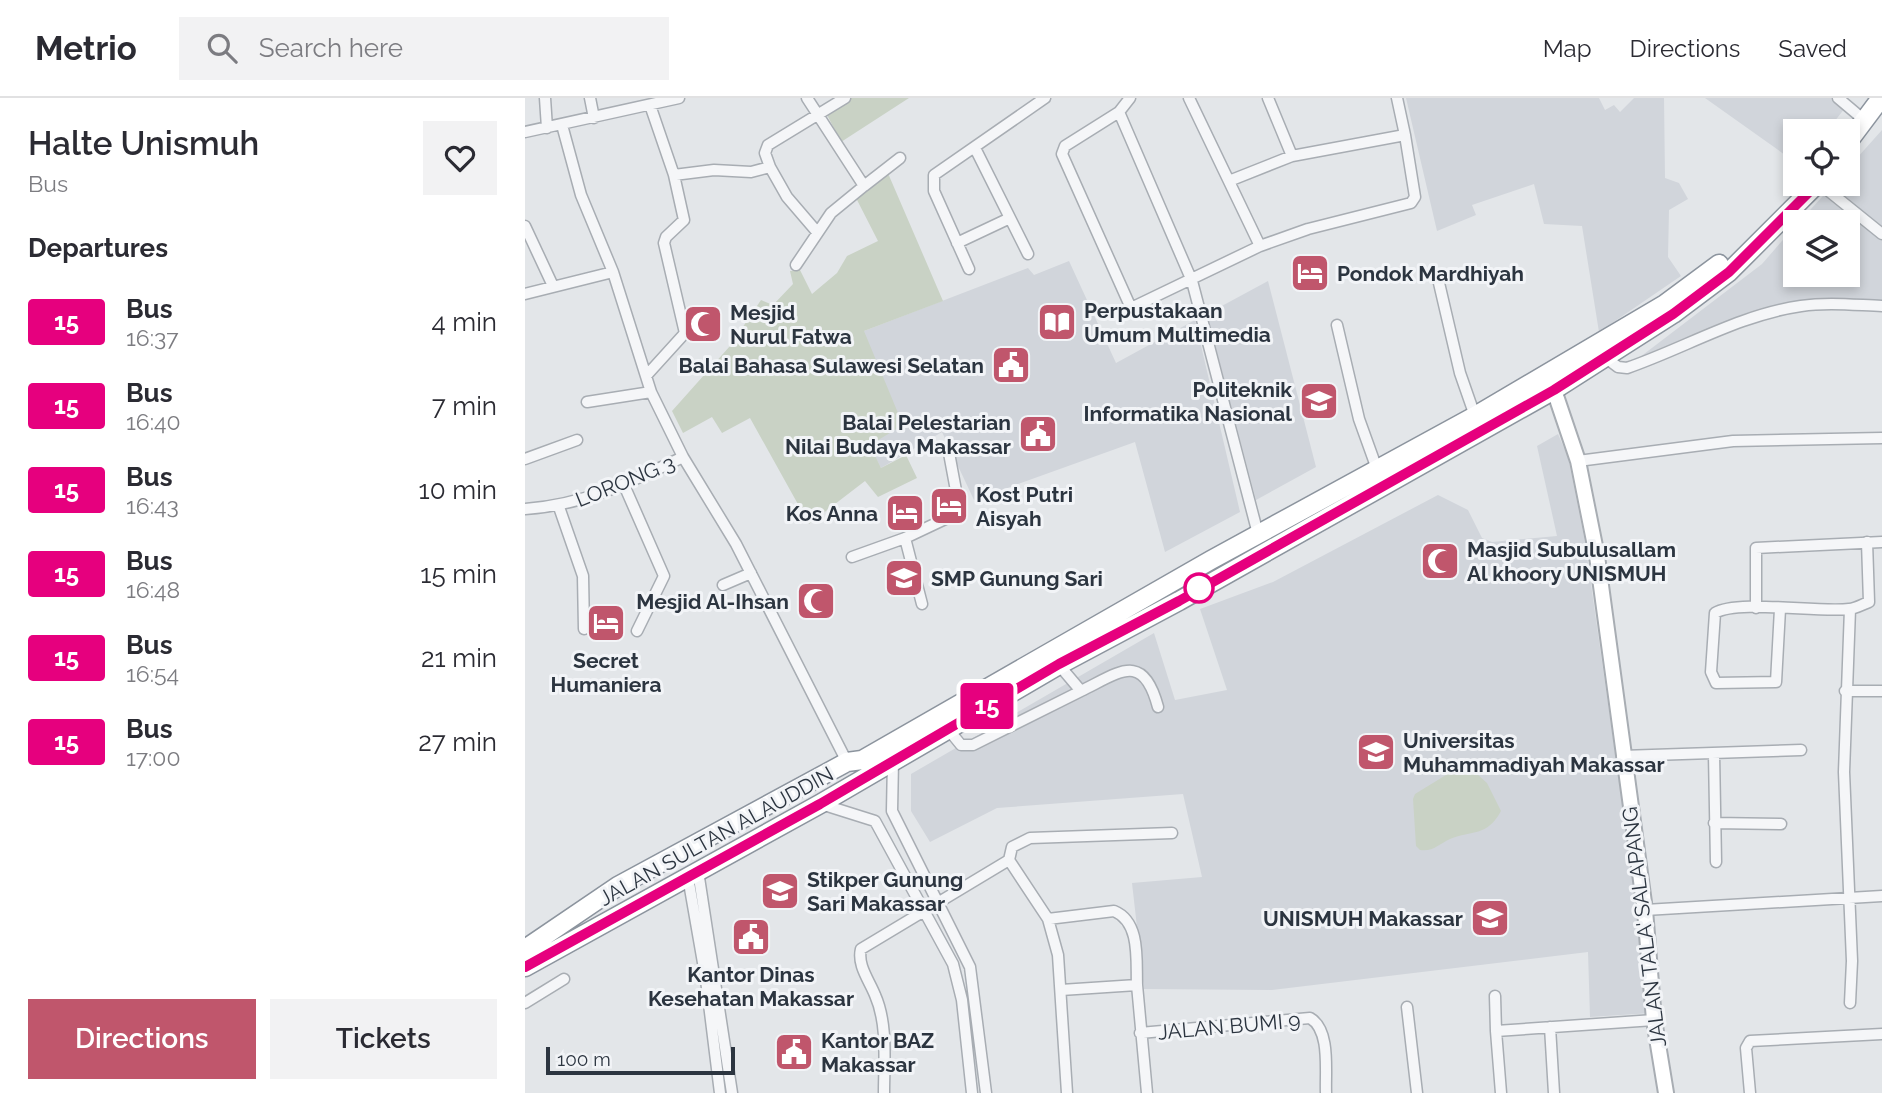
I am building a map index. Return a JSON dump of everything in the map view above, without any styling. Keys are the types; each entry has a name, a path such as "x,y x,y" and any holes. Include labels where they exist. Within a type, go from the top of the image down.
{"highway":[{"path":"1853,119 1876,102"},
{"path":"1860,125 1876,102"},
{"name":"JALAN SULTAN ALAUDDIN","path":"525,967 618,886 847,762 862,760 1554,390 1606,358 1669,309 1728,258 1790,196"},
{"name":"JALAN SULTAN ALAUDDIN","path":"525,949 553,942 693,874 820,804 1059,664 1174,593 1256,527 1377,469 1669,309 1747,257 1806,196"}],"main road":[{"name":"JALAN TALA' SALAPANG","path":"1554,390 1578,461 1597,556 1645,910 1654,1020 1666,1093"}],"street":[{"path":"545,98 547,128"},
{"path":"590,98 594,118"},
{"path":"525,132 679,98"},
{"path":"807,98 864,186"},
{"path":"817,232 787,197 765,156 766,148 845,98"},
{"path":"969,270 932,180 943,166 975,148 1045,98"},
{"path":"1130,98 1119,112 1065,146 1062,154 1131,308 1261,246 1308,229 1411,203 1415,197 1397,98"},
{"path":"1189,98 1261,246"},
{"path":"1268,98 1292,156"},
{"path":"1837,98 1857,114"},
{"path":"646,376 685,333 664,243 666,237 684,220 674,175 650,105"},
{"path":"1119,112 1192,281 1256,527"},
{"path":"562,125 581,195 613,272 651,392 683,457 751,573 847,762"},
{"path":"1229,181 1292,156 1405,135"},
{"path":"975,148 1028,254"},
{"path":"796,265 836,207 900,158"},
{"path":"674,175 714,170 751,172 770,167"},
{"path":"1835,196 1882,234"},
{"path":"957,243 1010,218"},
{"path":"525,226 553,286"},
{"path":"525,294 613,272"},
{"path":"1439,284 1460,373 1475,416"},
{"path":"1606,358 1618,368 1627,368 1712,331 1791,307 1831,303 1882,306"},
{"path":"1337,325 1359,419 1377,469"},
{"path":"587,402 651,392"},
{"path":"1578,461 1744,440 1882,438"},
{"path":"525,459 577,440"},
{"path":"852,556 905,538 960,512 949,453"},
{"name":"LORONG 3","path":"525,509 559,507 624,485 683,457"},
{"path":"624,485 664,576 637,631"},
{"path":"559,507 583,576 584,629"},
{"path":"905,538 922,604"},
{"path":"1756,608 1756,548 1882,541"},
{"path":"1780,609 1776,682 1716,683 1711,673 1715,613 1721,610 1756,608 1850,610 1872,599 1867,542"},
{"path":"723,585 751,573"},
{"path":"1850,610 1845,691 1850,1003"},
{"path":"1059,664 1081,691"},
{"path":"949,729 961,745 972,745 1123,670 1133,671 1152,685 1158,707"},
{"path":"1845,691 1882,691"},
{"path":"1622,756 1801,750"},
{"path":"1714,754 1716,862"},
{"path":"893,761 892,811 971,967 986,1093"},
{"path":"820,804 875,821 926,910 959,983 972,1093"},
{"path":"875,821 892,811"},
{"path":"1714,823 1781,824"},
{"path":"884,1093 883,1022 877,998 860,963 861,949 1009,860 1012,847 1030,838 1172,833"},
{"path":"1009,860 1048,919 1058,955 1067,1093"},
{"path":"693,874 732,1093"},
{"path":"1645,910 1882,896"},
{"path":"1048,919 1114,911 1125,918 1134,942 1147,1093"},
{"path":"525,1003 564,979"},
{"path":"711,980 720,1093"},
{"path":"1061,990 1136,985"},
{"path":"1495,996 1500,1093"},
{"path":"1407,1007 1417,1093"},
{"name":"JALAN BUMI 9","path":"1140,1034 1310,1018 1317,1023 1323,1034 1326,1093"},
{"path":"1496,1031 1654,1020"},
{"path":"1550,1027 1554,1093"},
{"path":"1750,1093 1747,1048 1750,1041 1882,1034"},
{"path":"1318,1093 1326,1093"}],"shaded area":[{"path":"841,98 909,98 841,142 824,109"},
{"path":"1406,98 1599,98 1605,110 1614,105 1620,112 1634,98 1664,98 1665,178 1679,183 1688,199 1669,210 1668,257 1681,276 1599,332 1582,226 1544,224 1534,184 1472,205 1476,215 1437,231"},
{"path":"1705,98 1831,98 1845,108 1836,119 1783,119 1783,153"},
{"path":"1882,130 1882,304 1804,301 1766,307 1627,367 1762,264 1783,240 1783,287 1860,287 1860,210 1810,210 1823,196 1860,196 1860,155"},
{"path":"887,171 943,301 864,331 903,425 870,445 881,468 906,455 917,478 878,497 865,481 809,524 750,418 722,433 712,417 683,433 672,411 730,346 761,300 773,305 793,284 790,271 800,270 812,294 837,273 847,256 878,241 855,196"},
{"path":"1069,261 1116,363 1195,320 1240,512 1165,552 1135,442 974,500 942,432 881,468 869,444 864,331 1028,268 1034,275"},
{"path":"1268,281 1316,467 1256,500 1207,314"},
{"name":"Universitas Muhammadiyah Makassar","path":"1558,434 1568,457 1585,542 1652,1013 1590,1017 1588,952 1272,990 1144,989 1132,883 1202,877 1183,794 997,808 930,842 911,811 911,774 1154,633 1175,700 1227,690 1200,609 1273,582 1438,495 1468,510 1482,538 1492,542 1557,536 1537,446"},
{"path":"1467,765 1487,783 1501,811 1485,829 1450,839 1432,849 1420,850 1416,846 1415,794 1459,767"}],"bus line":[{"name":"15","path":"525,967 820,804 1059,664 1179,601 1554,390 1673,314 1729,272 1806,196"}],"place":[{"name":"Pondok Mardhiyah","path":"1310,273"},
{"name":"Perpustakaan Umum Multimedia","path":"1057,322"},
{"name":"Mesjid Nurul Fatwa","path":"703,324"},
{"name":"Balai Bahasa Sulawesi Selatan","path":"1011,365"},
{"name":"Politeknik Informatika Nasional","path":"1319,401"},
{"name":"Balai Pelestarian Nilai Budaya Makassar","path":"1038,434"},
{"name":"Kost Putri Aisyah","path":"949,506"},
{"name":"Kos Anna","path":"905,513"},
{"name":"Masjid Subulusallam Al khoory UNISMUH","path":"1440,561"},
{"name":"SMP Gunung Sari","path":"904,578"},
{"name":"Mesjid Al-Ihsan","path":"816,601"},
{"name":"Secret Humaniera","path":"606,623"},
{"name":"Universitas Muhammadiyah Makassar","path":"1376,752"},
{"name":"Stikper Gunung Sari Makassar","path":"780,891"},
{"name":"UNISMUH Makassar","path":"1490,918"},
{"name":"Kantor Dinas Kesehatan Makassar","path":"751,937"},
{"name":"Kantor BAZ Makassar","path":"794,1052"}]}
